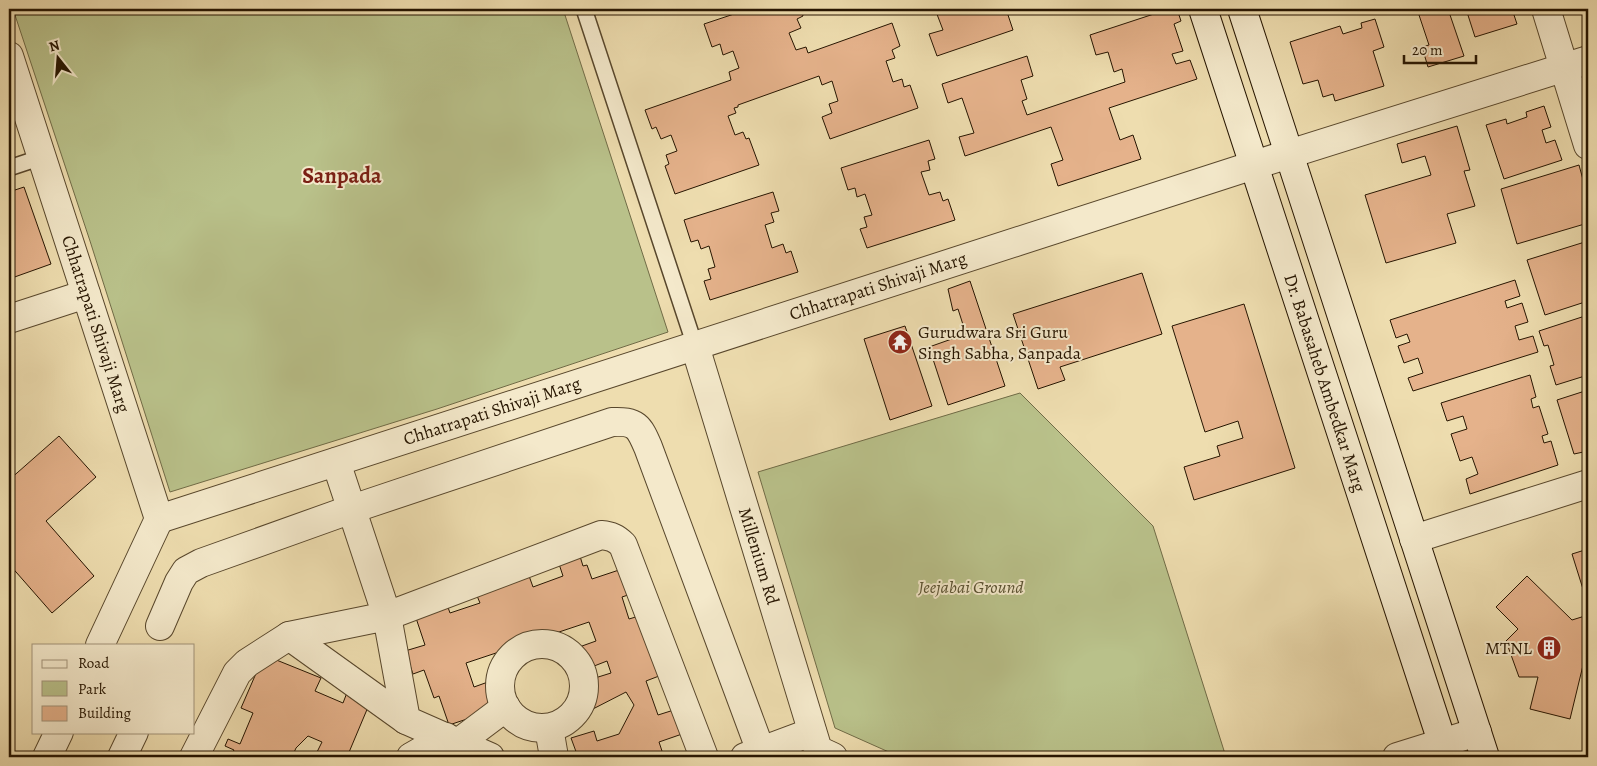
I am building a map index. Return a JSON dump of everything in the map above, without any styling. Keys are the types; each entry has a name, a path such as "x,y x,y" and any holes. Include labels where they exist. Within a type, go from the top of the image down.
{"street":[{"name":"Dr. Babasaheb Ambedkar Marg","path":"1203,9 1444,750"},
{"name":"Dr. Babasaheb Ambedkar Marg","path":"1242,9 1481,745"},
{"path":"1546,9 1576,63 1588,145"},
{"name":"Chhatrapati Shivaji Marg","path":"9,56 159,519 1254,164 1576,63"},
{"path":"9,319 86,294"},
{"name":"Millenium Rd","path":"694,346 821,749"},
{"path":"160,626 186,570 200,563 352,509 612,422 628,421 641,430 648,447 756,755 821,749"},
{"path":"336,462 387,616 406,720"},
{"path":"1414,539 1588,484"},
{"path":"100,644 159,519"},
{"path":"194,757 237,672 247,663 289,636 387,616 601,535 611,536 623,545 704,757"},
{"path":"289,636 406,720 490,757"},
{"path":"540,643 553,645 565,650 576,660 583,672 585,687 582,702 574,714 562,723 549,728 534,728 520,722 506,707 502,701 501,675 515,653 527,646 540,643"},
{"path":"411,757 452,740 506,707"},
{"path":"549,728 554,757"},
{"path":"47,757 58,734"},
{"path":"122,757 133,734"},
{"path":"1397,757 1481,745"}],"lane":[{"path":"584,9 694,346"},
{"path":"9,168 42,157"}],"green space":[{"path":"13,9 563,9 668,332 437,409 170,492 90,241"},
{"name":"Jeejabai Ground","path":"1020,393 1153,526 1226,757 900,757 835,728 758,472"}],"building":[{"path":"749,9 801,9 803,16 797,19 801,28 789,33 796,50 806,47 808,53 892,23 900,46 892,50 895,58 886,61 893,82 902,79 904,87 910,85 918,108 830,139 822,117 832,113 829,104 838,101 832,81 822,85 819,76 738,105 738,107 734,108 736,113 728,116 735,135 743,132 746,139 749,138 759,165 675,194 665,166 669,164 666,155 677,151 671,135 661,139 656,127 652,129 645,110 731,80 729,72 739,68 733,51 723,55 720,44 712,47 704,24"},
{"path":"935,9 1006,9 1013,30 937,56 929,34 943,30"},
{"path":"1169,9 1177,9 1181,21 1174,24 1183,51 1172,54 1176,64 1190,60 1197,79 1109,108 1120,140 1133,135 1141,159 1058,186 1051,164 1063,160 1051,127 965,156 959,137 974,133 962,98 948,103 942,84 1027,56 1033,76 1021,80 1027,99 1022,101 1027,115 1125,82 1122,69 1114,72 1108,52 1096,55 1090,35"},
{"path":"1417,9 1448,9 1464,56 1428,67 1422,47 1429,45"},
{"path":"1466,9 1512,9 1517,24 1475,37"},
{"path":"1375,19 1384,47 1373,51 1384,86 1335,101 1333,94 1323,97 1318,80 1303,84 1290,42 1340,26 1343,34 1362,28 1361,23"},
{"path":"1544,106 1551,127 1542,130 1546,143 1555,140 1562,160 1504,179 1486,125 1506,119 1507,124 1527,117 1526,112"},
{"path":"1457,126 1470,170 1464,171 1475,206 1447,214 1456,243 1386,263 1365,195 1431,175 1425,156 1402,163 1397,144"},
{"path":"929,140 935,159 928,161 930,170 921,172 929,195 940,192 943,201 948,199 955,220 867,248 860,229 867,227 864,217 872,215 865,194 857,197 855,188 848,190 841,168"},
{"path":"1579,165 1588,198 1588,223 1517,244 1501,189"},
{"path":"24,187 51,264 9,279 9,192"},
{"path":"773,192 779,211 771,213 774,222 765,225 772,248 783,244 786,253 791,251 798,272 710,300 704,281 711,279 708,269 715,267 709,246 701,249 698,240 691,242 684,220"},
{"path":"1588,241 1588,301 1545,315 1527,260"},
{"path":"1142,273 1162,334 1060,367 1065,380 1038,389 1013,314"},
{"path":"1515,280 1520,296 1505,301 1507,308 1522,303 1528,322 1515,326 1519,340 1533,336 1538,352 1413,391 1408,378 1423,373 1418,358 1404,363 1398,346 1410,342 1407,334 1396,338 1390,320"},
{"path":"970,281 1005,386 948,405 929,347 966,334 958,309 953,311 948,289"},
{"path":"1244,304 1295,468 1194,500 1184,467 1220,456 1217,446 1243,438 1238,421 1205,432 1172,326"},
{"path":"1588,315 1588,375 1556,385 1550,366 1554,365 1548,345 1544,346 1539,331"},
{"path":"905,326 932,406 890,420 864,339"},
{"path":"1530,375 1536,397 1531,399 1533,408 1539,406 1548,434 1542,436 1544,443 1551,441 1558,465 1470,494 1466,479 1478,474 1472,457 1460,461 1451,434 1467,429 1463,416 1447,421 1441,403"},
{"path":"1588,390 1588,451 1574,454 1557,400"},
{"path":"59,436 96,477 46,521 94,576 52,613 9,564 9,480"},
{"path":"1588,549 1588,605 1572,554"},
{"path":"579,553 583,566 587,565 592,579 619,570 628,595 622,597 629,619 639,616 659,676 646,681 658,715 677,709 685,733 659,742 664,757 656,757 655,754 644,757 578,757 571,738 594,731 597,741 619,734 634,705 626,692 589,711 595,678 611,673 607,661 589,668 582,646 596,641 589,622 466,663 474,687 488,682 497,709 449,725 439,696 434,698 424,670 413,674 405,651 425,645 413,609 445,599 450,613 480,603 475,591 528,573 533,587 563,576 558,561"},
{"name":"MTNL","path":"1527,576 1572,620 1588,615 1588,656 1585,657 1570,719 1530,709 1538,677 1519,677 1506,641 1518,629 1496,607"},
{"path":"264,655 321,678 315,691 343,703 348,690 371,700 347,757 324,757 316,754 322,742 308,736 296,748 292,757 230,757 234,750 225,746 228,739 240,744 253,713 241,708"}],"place":[{"name":"Gurudwara Sri Guru Singh Sabha, Sanpada","path":"900,342"},
{"name":"MTNL","path":"1549,648"}],"district":[{"name":"Sanpada","path":"342,175"}]}
